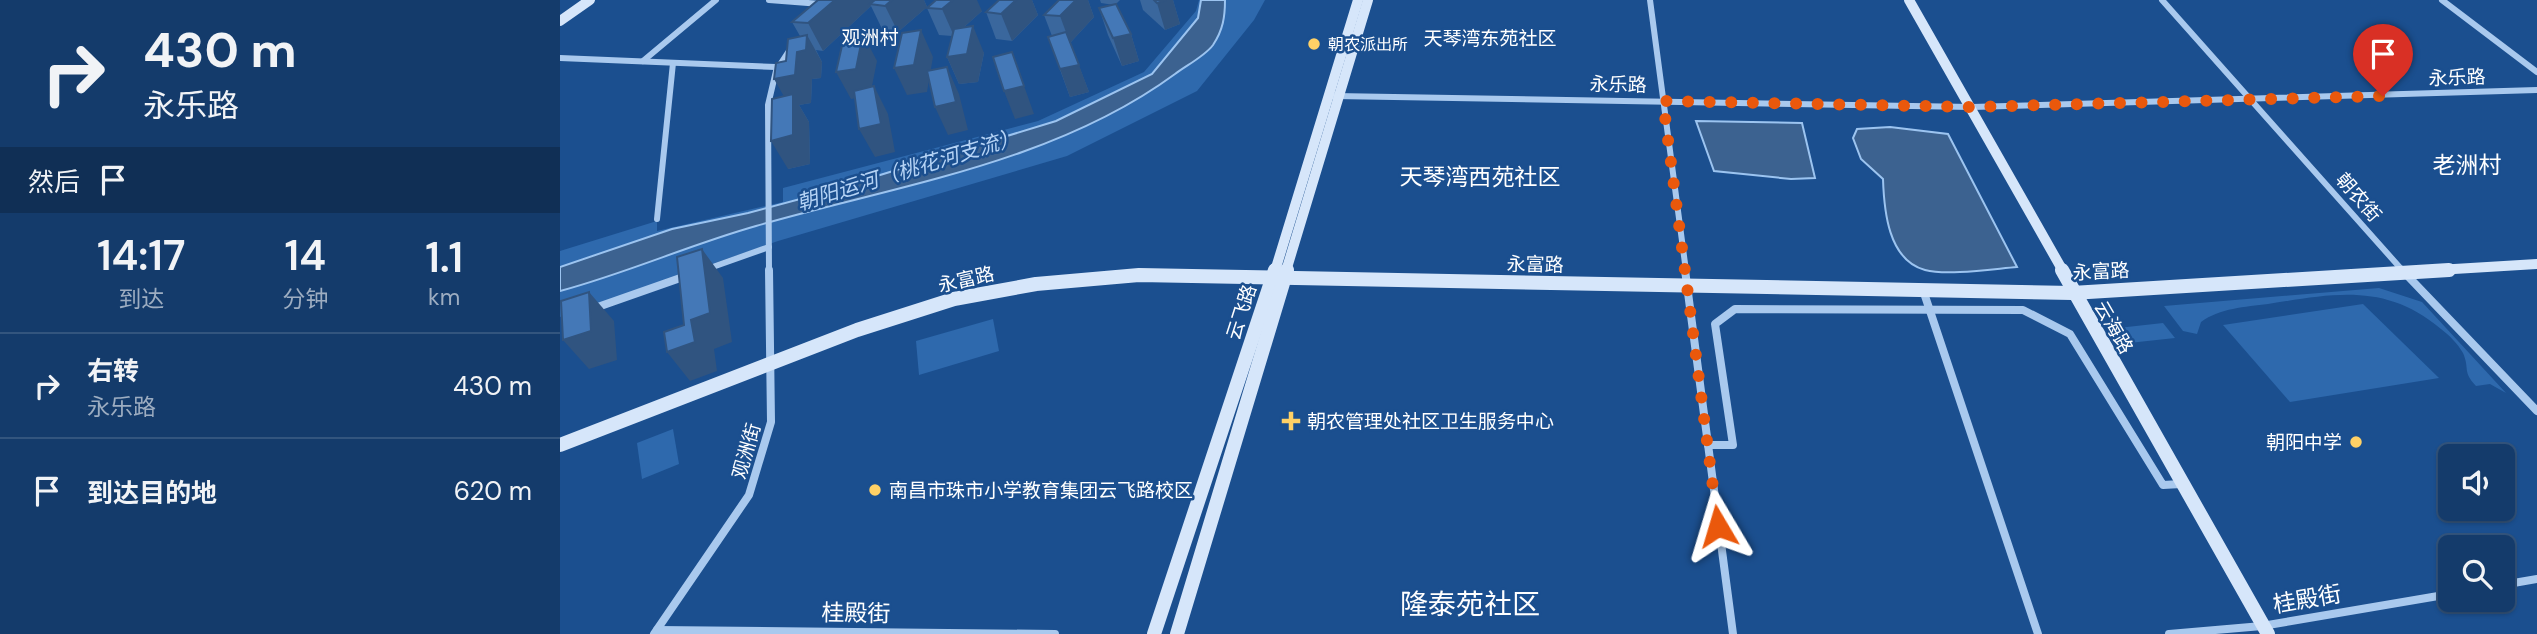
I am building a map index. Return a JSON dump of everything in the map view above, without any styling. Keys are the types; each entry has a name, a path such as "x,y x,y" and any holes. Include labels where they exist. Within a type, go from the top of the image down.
{"street":[{"path":"560,20 590,0"},
{"path":"643,61 716,0"},
{"path":"769,0 834,6"},
{"name":"云飞路","path":"1177,634 1333,96 1358,0"},
{"name":"云飞路","path":"1333,96 1368,0"},
{"path":"1650,0 1732,634"},
{"name":"云海路","path":"1909,0 1972,107 2072,293 2265,630"},
{"name":"朝农街","path":"2162,0 2403,271 2537,411"},
{"path":"2442,0 2537,72"},
{"path":"560,58 776,68 795,44"},
{"path":"657,219 673,63"},
{"name":"观洲街","path":"656,632 749,495 771,422 767,115 769,84 776,68"},
{"name":"永乐路","path":"1333,96 1972,107 2254,101 2537,90"},
{"path":"582,313 769,247"},
{"name":"永富路","path":"560,446 858,330 954,299 1036,284 1139,275 1278,280 2072,293 2537,264"},
{"name":"云飞路","path":"1154,634 1278,280"},
{"path":"1923,290 2038,634"},
{"path":"1708,445 1733,445 1715,324 1735,310 2023,310 2070,334 2163,485 2181,484"},
{"path":"2515,583 2537,579"},
{"name":"桂殿街","path":"2169,634 2265,630 2438,596"},
{"name":"桂殿街","path":"656,632 1055,634"}],"shaded area":[{"path":"1199,0 1265,0 1254,20 1197,91 1067,156 778,241 560,317 560,251 657,221 657,231 783,202 783,188 1038,121 1144,72 1196,11"},
{"path":"2379,288 2422,302 2506,393 2490,384 2476,386 2468,373 2463,353 2447,334 2420,314 2379,298 2337,295 2233,309 2208,317 2201,322 2197,334 2183,331 2164,306"},
{"path":"2363,304 2439,378 2290,402 2223,325"},
{"path":"993,319 999,351 919,375 916,341"},
{"path":"2163,323 2175,338 2129,343 2118,328"},
{"path":"673,429 679,464 642,479 637,443"}],"water":[{"name":"朝阳运河（桃花河支流）","path":"1201,0 1225,0 1221,29 1210,49 1128,104 1078,130 973,168 756,226 560,291 560,267 672,229 815,195 1056,121 1152,74 1198,18"},
{"path":"1696,121 1802,123 1815,178 1791,179 1714,171"},
{"path":"1890,127 1948,134 2017,267 1970,272 1934,272 1913,264 1903,256 1890,232 1883,179 1861,159 1853,138 1857,129"}],"building":[{"path":"818,0 835,0 808,23 792,22"},
{"path":"875,0 892,0 885,6 870,4"},
{"path":"936,0 953,0 942,9 927,8"},
{"path":"999,0 1016,0 1001,14 986,12"},
{"path":"1059,0 1076,0 1060,16 1044,15"},
{"path":"1116,4 1131,34 1113,38 1099,8"},
{"path":"973,26 967,54 947,57 954,29"},
{"path":"921,30 914,65 894,68 902,33"},
{"path":"1066,32 1079,65 1060,69 1048,37"},
{"path":"863,34 856,69 836,72 844,37"},
{"path":"807,35 806,50 797,52 795,75 774,79 776,63 786,61 788,39"},
{"path":"1012,52 1024,86 1004,91 993,57"},
{"path":"947,67 956,102 935,107 927,71"},
{"path":"874,86 881,124 859,129 854,91"},
{"path":"793,94 793,135 771,141 772,99"},
{"path":"702,249 710,313 691,320 695,342 667,352 664,332 684,325 677,257"},
{"path":"589,292 591,331 563,340 561,301"}],"place":[{"name":"朝农派出所","path":"1314,44"},
{"name":"朝农管理处社区卫生服务中心","path":"1291,421"},
{"name":"朝阳中学","path":"2356,442"},
{"name":"南昌市珠市小学教育集团云飞路校区","path":"875,490"}],"district":[{"name":"观洲村","path":"870,37"},
{"name":"天琴湾东苑社区","path":"1490,38"},
{"name":"老洲村","path":"2467,165"},
{"name":"天琴湾西苑社区","path":"1480,177"},
{"name":"隆泰苑社区","path":"1470,604"}],"route":[{"path":"1718,526 1663,101 1972,107 2383,96"}]}
